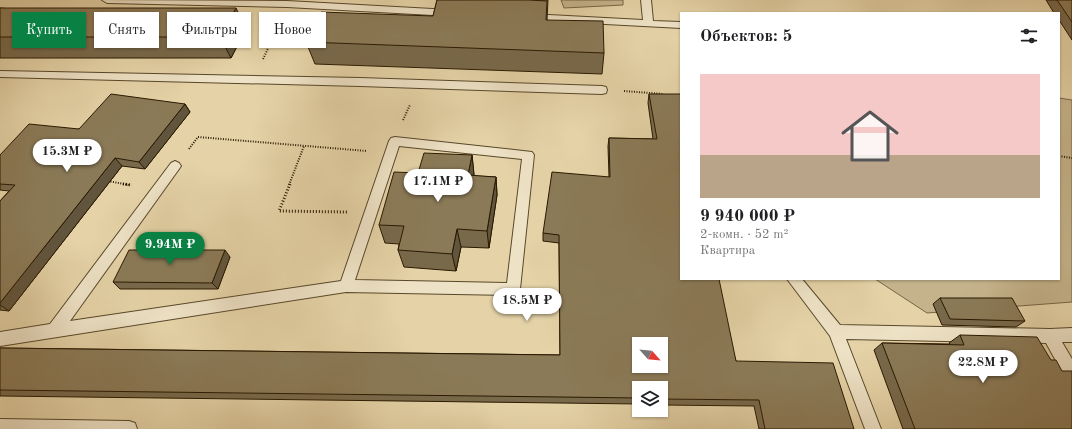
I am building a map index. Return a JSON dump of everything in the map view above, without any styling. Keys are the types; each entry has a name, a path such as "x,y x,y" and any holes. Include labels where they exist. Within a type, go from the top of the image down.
{"lane":[{"path":"107,0 287,4 460,14"},
{"path":"646,0 648,24"},
{"path":"522,17 680,25"},
{"path":"0,74 602,90"},
{"path":"0,339 346,286 513,289 528,155 392,147 346,286"},
{"path":"54,331 175,166"},
{"path":"795,280 836,332 873,429"},
{"path":"836,332 1050,336 1072,335"},
{"path":"1050,336 1072,374"},
{"path":"0,427 129,429"}],"path":[{"path":"254,80 287,4"},
{"path":"175,166 198,137 304,146 392,147 419,84"},
{"path":"602,90 665,94"},
{"path":"304,146 279,211 370,212"},
{"path":"1060,156 1072,158"},
{"path":"105,181 158,188"}],"shaded area":[{"path":"561,0 623,0 623,5 564,8"},
{"path":"1060,98 1072,100 1072,302 927,313 877,280 1060,280"}],"building":[{"path":"437,0 547,1 546,20 603,21 604,53 326,43 326,12 433,16"},
{"path":"1057,0 1072,0 1072,22"},
{"path":"0,8 236,8 234,12 167,12 167,37 159,37 159,12 94,12 94,37 86,37 86,12 12,12 12,37 0,37"},
{"path":"111,94 185,104 139,162 115,158 0,303 0,201 15,185 0,184 0,155 29,124 79,129"},
{"path":"649,94 680,94 680,280 719,280 736,361 833,363 854,429 765,429 759,400 668,399 668,381 632,381 632,398 0,390 0,348 560,355 559,235 543,233 552,172 610,177 609,138 657,139"},
{"path":"424,153 472,155 468,175 496,177 487,231 457,229 452,254 398,250 404,226 379,225 394,172 418,173"},
{"path":"129,250 225,250 212,283 113,282"},
{"path":"940,298 1012,298 1025,321 950,319"},
{"path":"960,335 1037,337 1051,360 1056,360 1062,371 1072,371 1072,429 915,429 882,343 964,345"}]}
